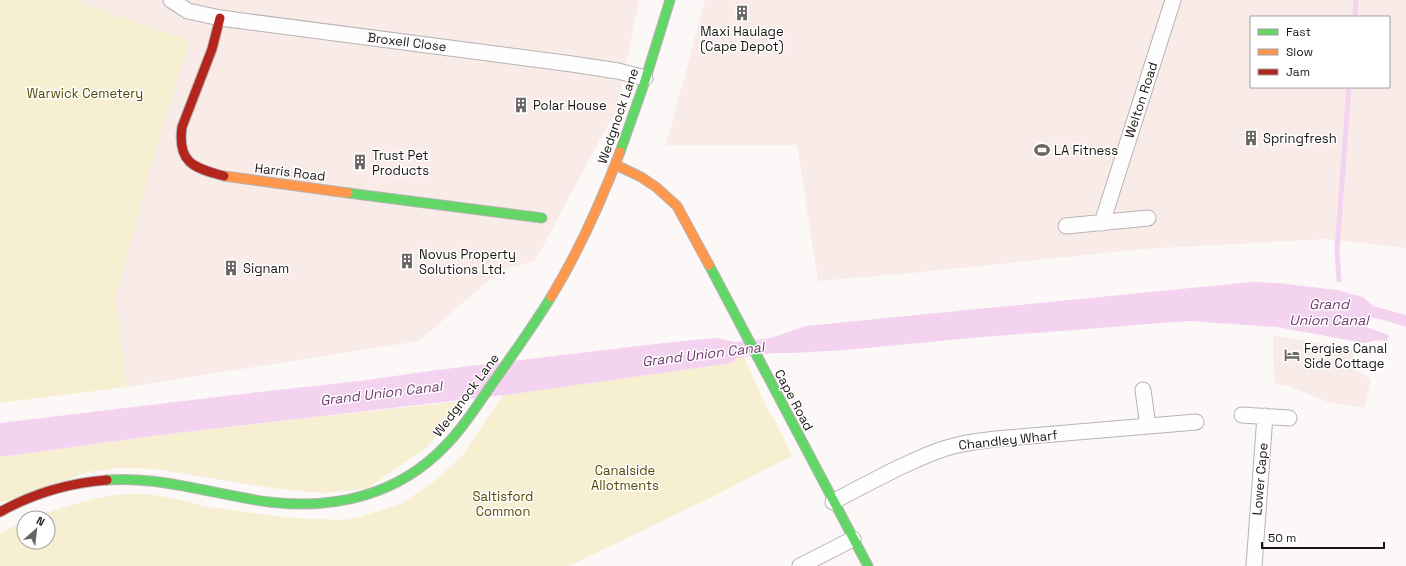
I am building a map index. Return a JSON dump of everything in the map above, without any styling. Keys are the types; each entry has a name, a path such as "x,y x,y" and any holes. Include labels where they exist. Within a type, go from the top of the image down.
{"street":[{"name":"Broxell Close","path":"171,0 188,11 220,18 579,65 618,71 645,78"},
{"name":"Wedgnock Lane","path":"0,512 34,496 63,486 107,480 152,482 263,501 308,505 353,500 378,492 396,483 441,451 453,439 529,332 577,250 616,165 670,0"},
{"name":"Welton Road","path":"1102,222 1173,0"},
{"name":"Harris Road","path":"220,18 212,49 182,127 180,137 184,156 194,165 204,171 234,178 542,218"},
{"name":"Cape Road","path":"616,165 647,180 677,206 868,566"},
{"path":"1066,226 1148,218"},
{"path":"1143,390 1148,426"},
{"path":"1242,415 1289,418"},
{"name":"Lower Cape","path":"1254,566 1265,416"},
{"name":"Chandley Wharf","path":"833,502 860,487 935,451 952,446 996,439 1196,422"},
{"path":"800,566 853,539"}],"shaded area":[{"path":"72,0 639,0 618,106 535,261 501,270 419,341 127,387 116,298 153,159 190,40"},
{"path":"705,0 1406,0 1406,248 1326,239 1143,249 922,272 818,281 797,145 666,145"},
{"path":"1273,335 1353,349 1354,369 1371,379 1365,408 1328,402 1291,387 1274,383"}],"green space":[{"name":"Warwick Cemetery","path":"0,0 72,0 190,40 153,159 116,298 127,387 0,403"},
{"name":"Saltisford Common","path":"744,357 770,415 774,418 792,456 710,498 569,566 0,566 0,534 16,525 16,550 56,550 55,510 97,498 124,494 147,494 172,498 209,507 292,518 344,520 359,517 401,504 436,480 463,455 503,395 732,363 737,358"},
{"path":"462,401 426,448 366,489 323,493 278,489 156,469 120,468 88,472 0,503 0,457 168,434"}],"water":[{"name":"Grand Union Canal","path":"1251,282 1278,283 1337,290 1363,297 1373,306 1406,315 1406,327 1388,321 1362,317 1357,319 1357,321 1363,326 1389,335 1387,341 1377,340 1364,343 1277,327 1188,321 971,338 846,350 774,353 737,358 732,363 520,393 168,434 0,457 0,423 360,381 437,370 672,342 717,338 735,342 771,338 806,326"}],"waterway":[{"path":"1355,16 1356,0"},
{"path":"1339,280 1337,250 1349,88"}],"traffic: fast":[{"path":"620,152 644,84 670,0"},
{"path":"348,193 542,218"},
{"path":"709,265 868,566"},
{"path":"107,480 168,483 249,499 294,504 318,504 342,501 387,487 408,476 428,462 446,445 474,410 551,297"}],"traffic: slow":[{"path":"551,297 589,226 620,152"},
{"path":"616,165 641,177 656,187 677,206 709,265"},
{"path":"224,176 348,193"}],"traffic: jam":[{"path":"220,18 212,49 182,127 181,139 185,156 190,162 204,170 224,176"},
{"path":"0,512 26,499 65,486 107,480"}],"place":[{"name":"Maxi Haulage (Cape Depot)","path":"742,13"},
{"name":"Polar House","path":"521,105"},
{"name":"Springfresh","path":"1251,138"},
{"name":"LA Fitness","path":"1042,150"},
{"name":"Trust Pet Products","path":"360,162"},
{"name":"Novus Property Solutions Ltd.","path":"407,261"},
{"name":"Signam","path":"231,268"},
{"name":"Fergies Canal Side Cottage","path":"1292,355"}],"park label":[{"name":"Canalside Allotments","path":"625,478"}]}
